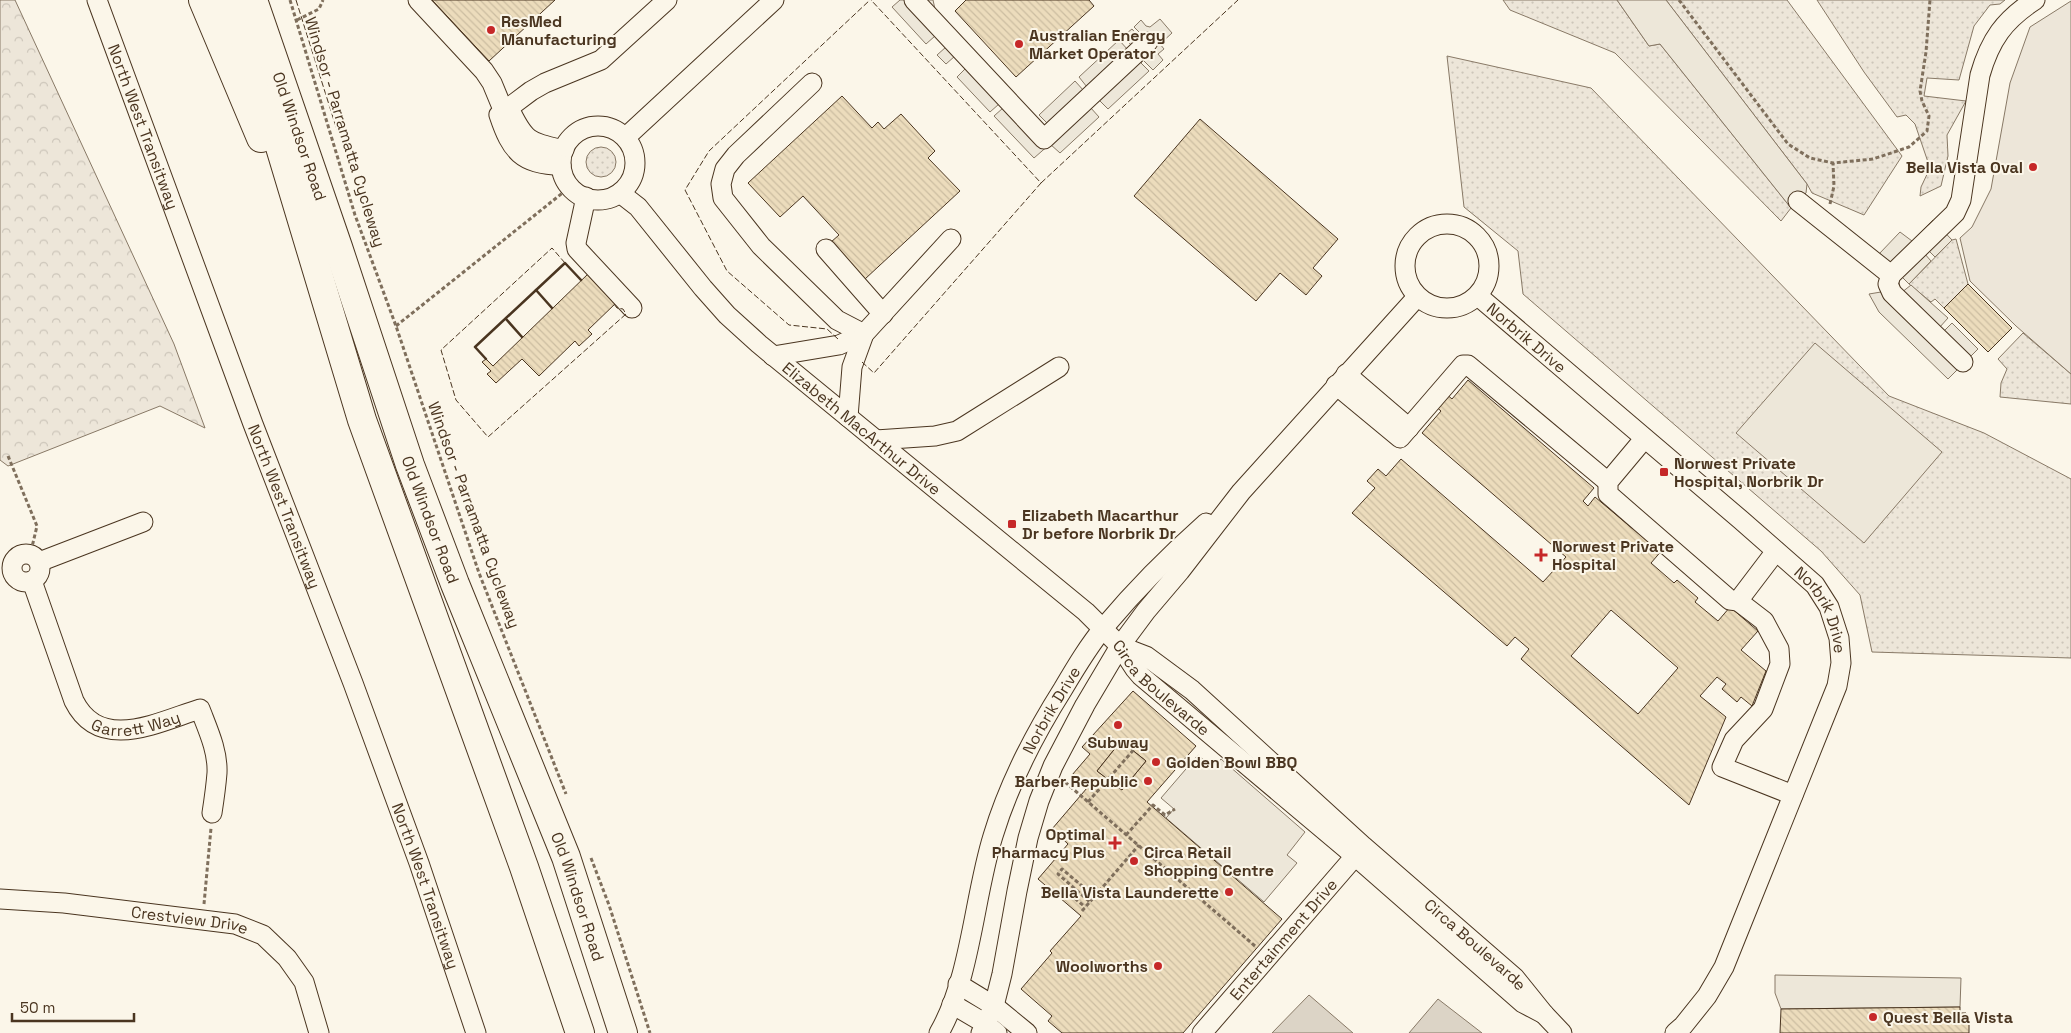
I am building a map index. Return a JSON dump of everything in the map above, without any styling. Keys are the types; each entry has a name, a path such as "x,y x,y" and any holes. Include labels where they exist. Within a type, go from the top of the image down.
{"highway":[{"path":"203,0 316,271"},
{"name":"Old Windsor Road","path":"229,0 255,64 362,420 524,867 580,1033"},
{"name":"Old Windsor Road","path":"253,0 414,474 455,584 577,853 623,1033"},
{"path":"270,0 312,137 338,247"}],"street":[{"name":"North West Transitway","path":"98,0 250,415 353,683 419,863 475,1033"},
{"path":"418,0 484,71 492,83 504,112 505,133 522,155 538,164 563,157"},
{"path":"504,112 545,83 601,60 667,0"},
{"path":"626,137 774,0"},
{"path":"914,0 1044,139 1148,42"},
{"path":"1962,362 1892,293 1888,284 1891,275 1941,229 1955,213 1961,200 1980,75 1986,55 1996,35 2011,17 2035,0"},
{"path":"812,83 736,154 725,169 720,184 723,198 761,246 837,320 864,334"},
{"path":"606,127 626,137 633,148 636,160 633,177 620,194 608,199 590,199 578,194 563,177 563,157 568,142 575,134 583,129 606,127"},
{"name":"Elizabeth MacArthur Drive","path":"620,194 638,207 727,315 1104,628 1120,646"},
{"path":"586,197 576,242 577,249 632,308"},
{"path":"1798,201 1891,275"},
{"path":"1455,225 1469,230 1480,240 1487,253 1489,266 1487,280 1478,296 1462,305 1447,308 1433,306 1417,297 1405,275 1405,260 1411,243 1421,232 1434,226 1455,225"},
{"path":"779,360 836,350 864,334 950,239"},
{"path":"826,249 883,314"},
{"name":"Norbrik Drive","path":"1478,296 1815,585 1823,596 1837,628 1841,650 1835,692 1724,968 1707,996 1675,1033"},
{"name":"Norbrik Drive","path":"952,1004 988,1030 1002,974 1016,891 1039,801 1069,732 1120,646 1241,492 1417,297"},
{"path":"848,417 852,367 864,334"},
{"path":"836,350 846,357 852,367"},
{"path":"1341,380 1405,433 1463,364 1468,365 1608,482"},
{"path":"876,440 935,436 957,431 1059,367"},
{"path":"1644,439 1608,482 1607,490 1610,497 1730,600 1738,601 1764,621 1779,649 1780,664 1778,673 1763,709 1734,740 1722,767 1794,794"},
{"name":"Norbrik Drive","path":"939,1033 952,1004 958,984 993,838 1006,798 1036,733 1080,660 1104,628 1168,558 1241,492"},
{"path":"34,559 40,572 32,581 21,581 7,577 15,560 22,555 34,559 143,522"},
{"path":"1738,601 1776,551"},
{"name":"Garrett Way","path":"32,581 74,701 80,713 92,724 106,730 123,731 143,727 200,709 213,744 216,759 217,773 212,812"},
{"name":"Circa Boulevarde","path":"1120,646 1146,656 1192,690 1359,851 1515,978 1562,1033"},
{"name":"Entertainment Drive","path":"1202,1033 1268,959 1359,851"},
{"path":"577,853 633,1033"},
{"name":"Crestview Drive","path":"0,899 64,903 235,924 263,935 281,952 304,982 319,1033"},
{"path":"958,984 994,1006 1027,1033"}],"path":[{"name":"Windsor - Parramatta Cycleway","path":"290,0 355,215 396,326 479,573 570,803"},
{"path":"297,20 319,9 323,0"},
{"path":"1679,0 1788,144 1810,158 1833,163 1873,159 1910,147 1928,131 1929,116 1922,101 1920,91 1926,52 1930,0"},
{"path":"1824,222 1834,186 1833,163"},
{"path":"396,326 570,187"},
{"path":"8,456 37,526 34,559"},
{"path":"1088,802 1137,746"},
{"path":"1064,782 1268,959"},
{"path":"1126,835 1153,805 1165,815 1175,809"},
{"path":"202,921 212,812"},
{"path":"1082,911 1139,846"},
{"path":"577,853 609,905 650,1033"},
{"path":"1088,891 1062,869 1058,874 1090,902"},
{"path":"1066,890 1086,907"}],"green space":[{"path":"0,0 15,0 174,344 205,428 160,406 8,466 0,460"},
{"path":"1503,0 1617,0 1649,46 1660,44 1791,208 1781,221 1615,53 1510,10"},
{"path":"1666,0 1787,0 1902,156 1864,215 1812,193"},
{"path":"1817,0 2005,0 2000,4 1990,5 1974,26 1959,80 1927,78 1924,96 1966,101 1947,135 1948,156 1941,186 1920,196 1921,187 1930,168 1915,124 1906,115 1897,117 1864,72"},
{"name":"Bella Vista Oval","path":"2071,1 2071,374 2016,326 1970,281 1960,238 1972,227 1991,189 2010,83 2030,27"},
{"path":"1447,56 1591,88 1889,396 1984,433 2071,479 2071,658 1872,652 1860,595 1821,551 1523,294 1518,251 1464,207"},
{"path":"601,147 612,151 616,162 612,173 601,177 590,173 586,162 590,151"},
{"path":"1956,239 1968,284 1944,308 1935,299 1931,302 1909,284 1952,240"},
{"path":"2023,333 2071,374 2071,404 2000,397 2001,383 2007,369 1998,359"}],"shaded area":[{"path":"900,0 933,0 935,9 1043,125 1048,124 1039,115 1075,81 1084,91 1087,87 1079,77 1119,40 1128,50 1132,46 1123,36 1132,29 1140,38 1143,36 1134,27 1141,20 1146,26 1150,27 1160,19 1172,33 1160,44 1164,49 1158,54 1163,60 1153,70 1143,60 1141,63 1149,71 1108,109 1099,100 1090,107 1099,117 1060,153 1050,144 1034,158 994,116 1003,108 999,104 990,112 957,77 966,68 955,56 946,64 937,55 946,47 935,36 926,44 892,7"},
{"path":"1617,0 1666,0 1807,184 1806,193 1791,208 1660,44 1649,46"},
{"path":"1933,220 1952,240 1935,257 1927,249 1924,253 1931,261 1909,284 1900,275 1898,277 1901,293 1911,285 1948,318 1939,328 1943,332 1952,323 1978,349 1948,379 1879,312 1869,294 1881,292 1879,254 1900,232 1912,241"},
{"path":"1815,343 1942,452 1864,543 1736,433"},
{"path":"1198,755 1213,768 1221,759 1305,832 1287,855 1297,863 1264,902 1166,818 1174,809 1161,798"},
{"path":"1775,975 1961,978 1960,1007 1781,1009 1775,993"},
{"path":"1309,995 1353,1033 1272,1033"},
{"path":"1438,999 1482,1033 1409,1033"}],"building":[{"name":"ResMed Manufacturing","path":"432,0 555,0 489,61"},
{"name":"Australian Energy Market Operator","path":"966,0 1089,0 1094,6 1016,77 955,11"},
{"path":"842,96 872,128 878,122 884,129 901,114 935,151 928,158 960,191 865,279 831,242 839,235 803,196 780,217 748,183"},
{"path":"1200,119 1338,239 1313,268 1322,276 1306,295 1280,273 1256,301 1134,196"},
{"path":"589,273 617,302 588,330 592,334 579,346 575,341 539,376 522,359 496,383 487,374 491,371 482,362 486,359 493,366"},
{"path":"1968,284 2012,328 1988,352 1944,308"},
{"path":"1468,380 1594,488 1583,501 1588,506 1595,497 1633,529 1636,525 1663,549 1651,563 1674,583 1677,580 1698,598 1695,602 1718,621 1730,607 1758,631 1741,650 1766,671 1752,706 1741,697 1737,702 1722,689 1726,684 1717,677 1700,696 1726,717 1689,805 1521,659 1529,649 1515,637 1507,646 1352,513 1375,488 1367,481 1378,469 1386,476 1401,459 1543,582 1566,557 1422,433 1441,411 1434,405 1445,393 1452,399","holes":["1611,610 1678,668 1638,714 1571,656"]},
{"name":"Circa Retail Shopping Centre","path":"1133,691 1196,746 1147,802 1282,919 1183,1033 1062,1033 1048,1021 1052,1016 1021,989 1052,953 1050,951 1081,916 1038,879 1068,844 1052,829 1087,788 1072,775 1090,754 1082,747","holes":["1121,741 1146,761 1122,790 1097,771"]},
{"path":"1121,741 1146,761 1122,790 1097,771"},
{"name":"Quest Bella Vista","path":"1960,1007 1960,1013 1966,1013 1966,1021 1969,1021 1969,1033 1780,1033 1781,1009"}],"fence":[{"path":"296,0 337,130"},
{"path":"838,339 827,329 789,325 727,271 685,190 709,151 870,0"},
{"path":"862,362 874,373 1041,183 871,0"},
{"path":"1041,183 1238,0"},
{"path":"565,263 552,248 441,350 456,400 488,437 626,314 623,309 617,308 614,304"}],"wall":[{"path":"486,359 475,347 565,263 581,280"},
{"path":"536,290 552,308"},
{"path":"506,319 522,337"}],"place":[{"name":"ResMed Manufacturing","path":"491,30"},
{"name":"Australian Energy Market Operator","path":"1019,44"},
{"name":"Bella Vista Oval","path":"2033,167"},
{"name":"Norwest Private Hospital, Norbrik Dr","path":"1664,472"},
{"name":"Elizabeth Macarthur Dr before Norbrik Dr","path":"1012,524"},
{"name":"Norwest Private Hospital","path":"1541,555"},
{"name":"Subway","path":"1118,725"},
{"name":"Golden Bowl BBQ","path":"1156,762"},
{"name":"Barber Republic","path":"1148,781"},
{"name":"Optimal Pharmacy Plus","path":"1115,843"},
{"name":"Circa Retail Shopping Centre","path":"1134,861"},
{"name":"Bella Vista Launderette","path":"1229,892"},
{"name":"Woolworths","path":"1158,966"},
{"name":"Quest Bella Vista","path":"1873,1017"}]}
